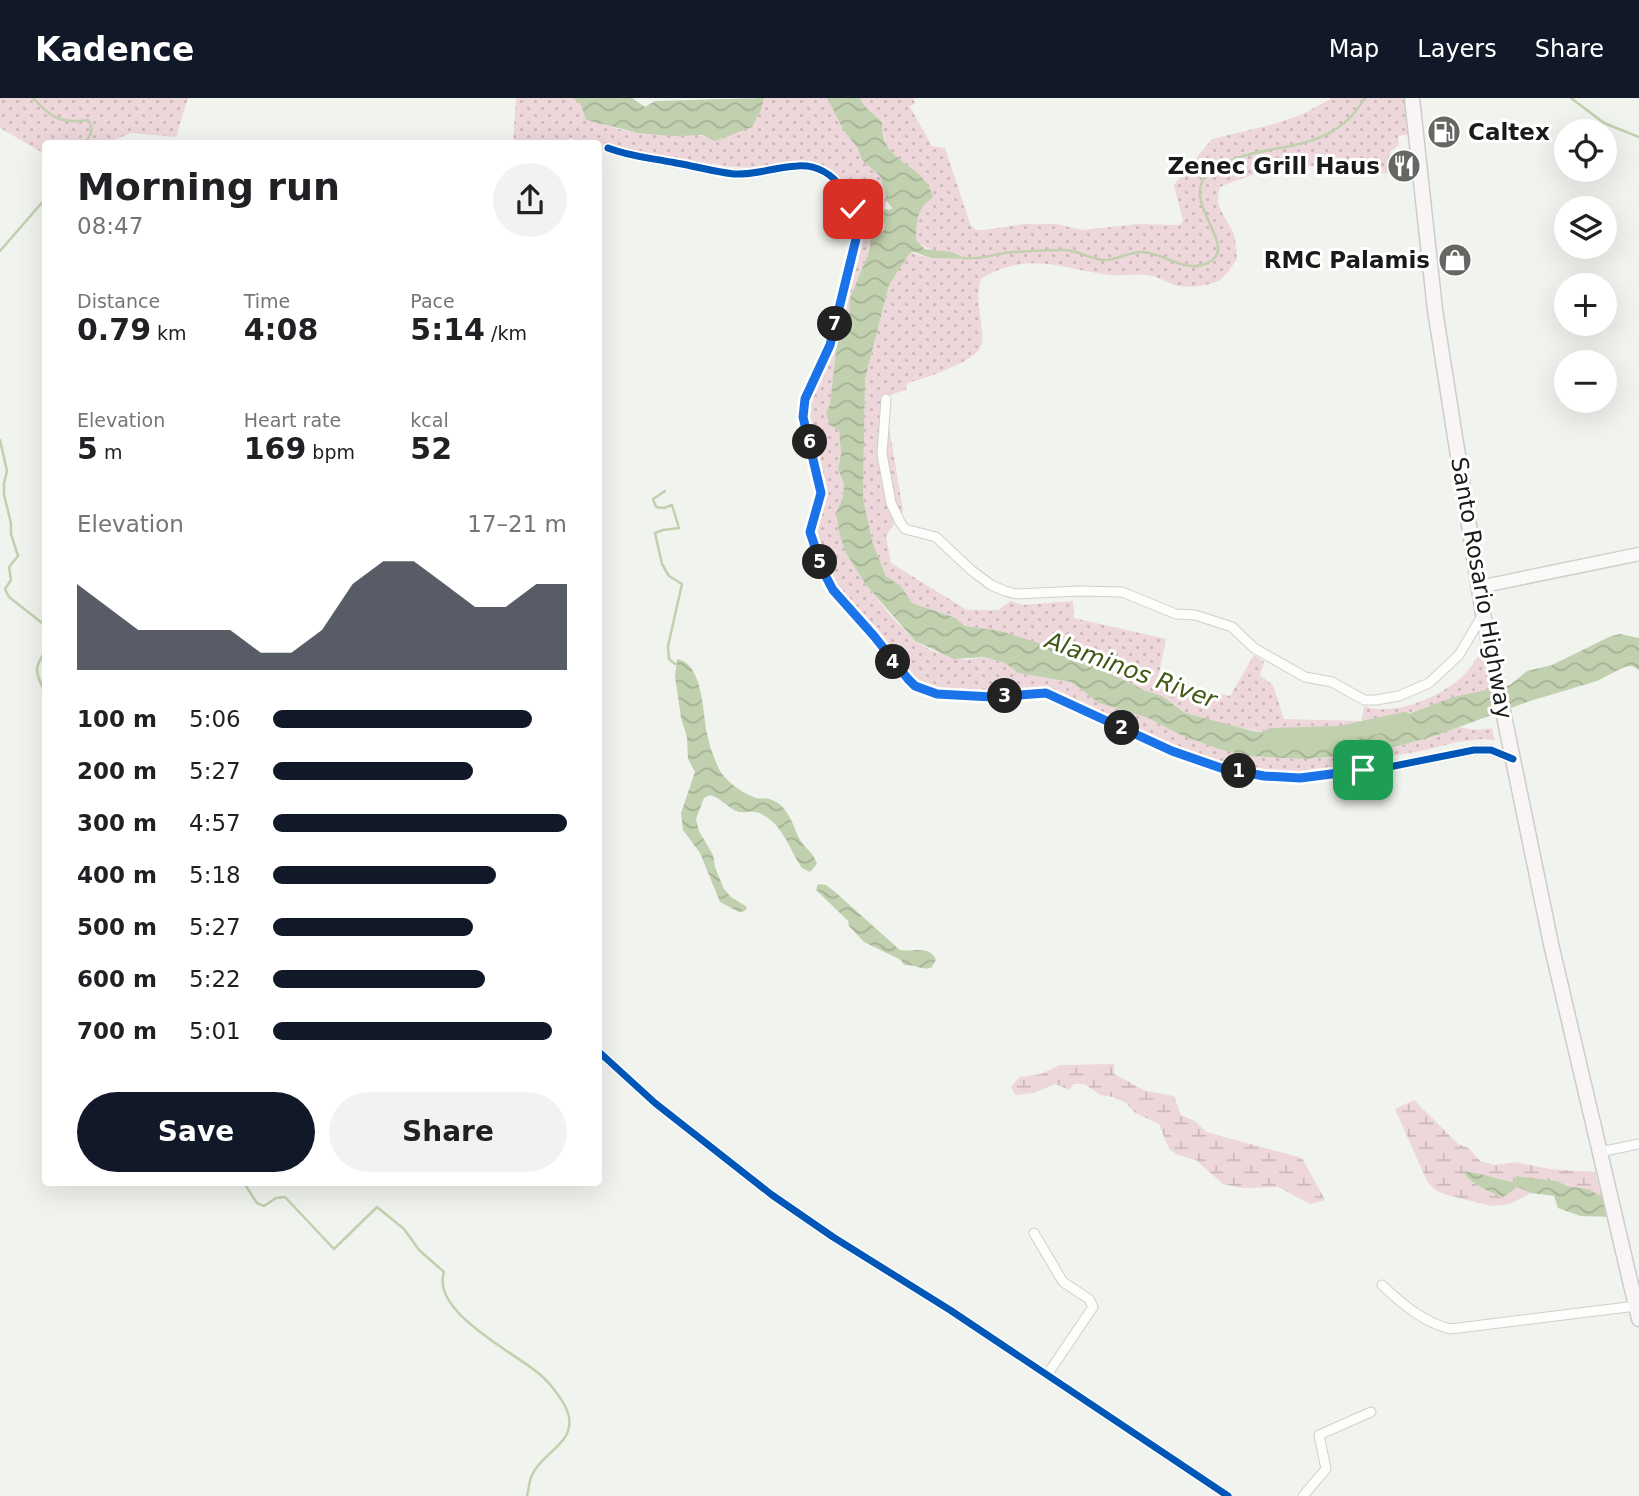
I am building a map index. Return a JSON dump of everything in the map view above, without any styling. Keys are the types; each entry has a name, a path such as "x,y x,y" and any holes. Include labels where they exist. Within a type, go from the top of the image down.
{"main road":[{"name":"Santo Rosario Highway","path":"1412,98 1435,310 1483,614 1551,944 1637,1313"}],"street":[{"path":"608,148 642,158 727,173 753,175 796,166 811,166 823,171 845,190 857,224 856,239 830,345 805,399 803,417 821,493 810,532 823,571 833,590 915,686 937,694 967,697 1046,693 1172,751 1221,768 1264,776 1318,776 1384,768 1474,750 1491,750 1513,759"},
{"path":"887,399 882,454 891,503 900,522 905,529 936,537 971,570 991,585 1005,591 1016,594 1122,592 1176,614 1195,615 1232,627 1254,648 1305,677 1332,682 1364,700 1399,696 1429,683 1459,656 1483,614"},
{"path":"1479,587 1639,554"},
{"path":"602,1055 647,1097 772,1195 1228,1496"},
{"path":"1600,1152 1639,1144"},
{"path":"1034,1233 1063,1282 1088,1299 1093,1307 1047,1376"},
{"path":"1382,1285 1403,1305 1421,1317 1450,1329 1637,1313"},
{"path":"1303,1496 1326,1469 1319,1434 1371,1412"}],"green space":[{"path":"0,98 188,98 176,137 131,133 114,140 42,140 42,152 0,128"},
{"path":"516,98 573,98 581,105 586,120 634,132 693,134 715,141 761,110 764,98 827,98 862,160 880,176 887,201 884,209 886,226 869,246 850,298 849,316 837,341 830,404 826,413 839,430 841,454 838,469 844,484 843,497 836,513 846,553 866,585 915,641 932,651 965,660 984,657 1005,663 1018,673 1071,682 1099,703 1148,718 1199,742 1248,756 1306,759 1352,756 1393,748 1459,727 1475,730 1492,728 1494,740 1457,742 1310,771 1271,771 1221,763 1176,748 1060,696 936,692 916,685 834,587 814,534 822,503 806,413 810,396 821,379 829,357 858,216 823,170 732,167 640,152 614,154 602,150 602,140 513,140"},
{"path":"860,98 913,98 915,103 910,107 932,146 945,148 971,226 976,230 1024,224 1056,224 1083,230 1137,224 1179,225 1183,221 1174,185 1212,139 1274,124 1303,114 1332,98 1404,98 1409,134 1398,136 1399,145 1390,152 1391,174 1303,166 1278,168 1220,187 1220,210 1233,233 1237,259 1225,276 1216,282 1183,287 1148,275 1110,275 1030,263 998,270 981,279 978,299 982,338 978,351 953,367 907,383 906,390 884,397 903,511 886,536 891,563 967,610 998,610 1011,601 1023,605 1073,601 1074,618 1166,639 1158,679 1230,696 1254,655 1264,662 1260,675 1273,685 1284,719 1362,721 1364,706 1391,709 1422,701 1450,687 1461,678 1484,644 1493,689 1453,697 1359,733 1303,737 1280,735 1226,725 1185,713 1162,696 1061,650 1001,631 965,626 954,617 912,603 901,586 886,576 873,544 863,499 865,379 889,285 910,253 931,258 964,259 927,248 916,240 917,215 923,203 906,165 893,155 887,145 877,116 865,109"},
{"path":"1114,1064 1114,1074 1146,1091 1174,1096 1181,1115 1195,1121 1206,1132 1302,1158 1325,1200 1310,1204 1278,1187 1242,1188 1223,1184 1196,1160 1178,1155 1169,1149 1159,1124 1135,1113 1126,1103 1100,1095 1085,1084 1074,1084 1069,1090 1056,1084 1033,1093 1015,1095 1011,1086 1020,1077 1041,1074 1060,1065"},
{"path":"1414,1100 1458,1144 1469,1148 1480,1161 1495,1165 1515,1162 1550,1169 1595,1172 1602,1198 1588,1189 1567,1186 1557,1181 1517,1176 1515,1182 1463,1171 1475,1184 1502,1197 1517,1187 1531,1193 1510,1204 1492,1206 1435,1190 1427,1181 1395,1109"}],"water":[{"path":"573,98 632,98 645,107 655,101 764,98 752,127 715,141 702,135 638,133 586,120 581,105"},
{"path":"827,98 860,98 882,123 883,137 888,147 928,186 933,197 920,211 916,240 925,249 951,252 967,259 931,258 910,253 889,285 865,379 863,499 873,544 886,576 901,586 912,603 954,617 965,626 1001,631 1061,650 1162,696 1185,713 1253,731 1303,737 1359,733 1453,697 1510,685 1527,671 1552,665 1620,634 1639,638 1639,670 1632,666 1624,667 1597,681 1530,701 1437,735 1374,753 1306,759 1248,756 1219,749 1181,735 1148,718 1099,703 1071,682 1018,673 1005,663 984,657 954,659 915,641 866,585 846,553 836,513 843,497 844,484 838,469 841,454 839,430 830,425 826,413 830,404 837,341 849,316 850,298 873,235 883,231 886,226 882,220 884,209 892,208 887,201 880,176 862,160"},
{"path":"677,659 686,663 697,679 709,742 722,774 745,793 778,803 789,816 801,841 817,864 810,872 802,868 780,830 769,818 755,812 737,811 710,795 704,798 696,819 699,831 713,855 724,889 747,907 745,911 739,912 720,902 700,853 683,830 681,813 695,772 688,759 687,737 681,718 675,676"},
{"path":"818,884 826,885 835,892 900,950 930,952 936,960 931,968 904,965 901,960 864,942 849,926 848,921 816,890"},
{"path":"1462,1171 1514,1182 1516,1176 1557,1181 1567,1186 1588,1189 1608,1200 1612,1217 1580,1216 1558,1208 1554,1196 1531,1193 1517,1187 1503,1197 1480,1187"}],"waterway":[{"path":"33,98 57,118 88,120 91,129 87,140"},
{"path":"963,258 1064,250 1105,260 1141,252 1187,266 1202,265 1215,258 1218,248 1200,196 1202,183 1212,171 1232,160 1313,140 1332,132 1349,118 1365,98"},
{"path":"1571,98 1604,123 1639,137"},
{"path":"0,251 42,203"},
{"path":"0,440 7,471 4,495 18,556 9,567 11,580 5,589 9,597 42,623"},
{"path":"665,491 653,499 656,507 672,505 679,528 655,533 662,564 669,576 682,584 668,646 669,659 675,664"},
{"path":"42,657 37,669 42,686"},
{"name":"Alaminos River","path":"1271,736 1339,734 1404,720"},
{"path":"246,1186 257,1203 264,1206 276,1198 285,1197 334,1249 377,1207 404,1229 419,1250 444,1272 443,1287 450,1303 463,1317 546,1381 568,1413 568,1432 537,1467 530,1480 527,1496"}],"cycle path":[{"path":"608,148 734,174 797,166 811,167 834,179 849,200 854,213 856,239 830,345 805,399 803,417 821,493 810,532 823,571 833,590 915,686 937,694 967,697 1046,693 1172,751 1221,768 1264,776 1318,777 1384,768 1474,750 1491,750 1513,759"},
{"path":"602,1055 655,1103 772,1195 1228,1496"}],"place":[{"name":"Caltex","path":"1444,132"},
{"name":"Zenec Grill Haus","path":"1404,166"},
{"name":"RMC Palamis","path":"1455,260"}],"route":[{"path":"853,209 857,224 856,239 830,345 805,399 803,417 821,493 810,532 823,571 833,590 908,679 926,692 937,694 992,697 1046,693 1172,751 1221,768 1264,776 1300,778 1363,770"}]}
